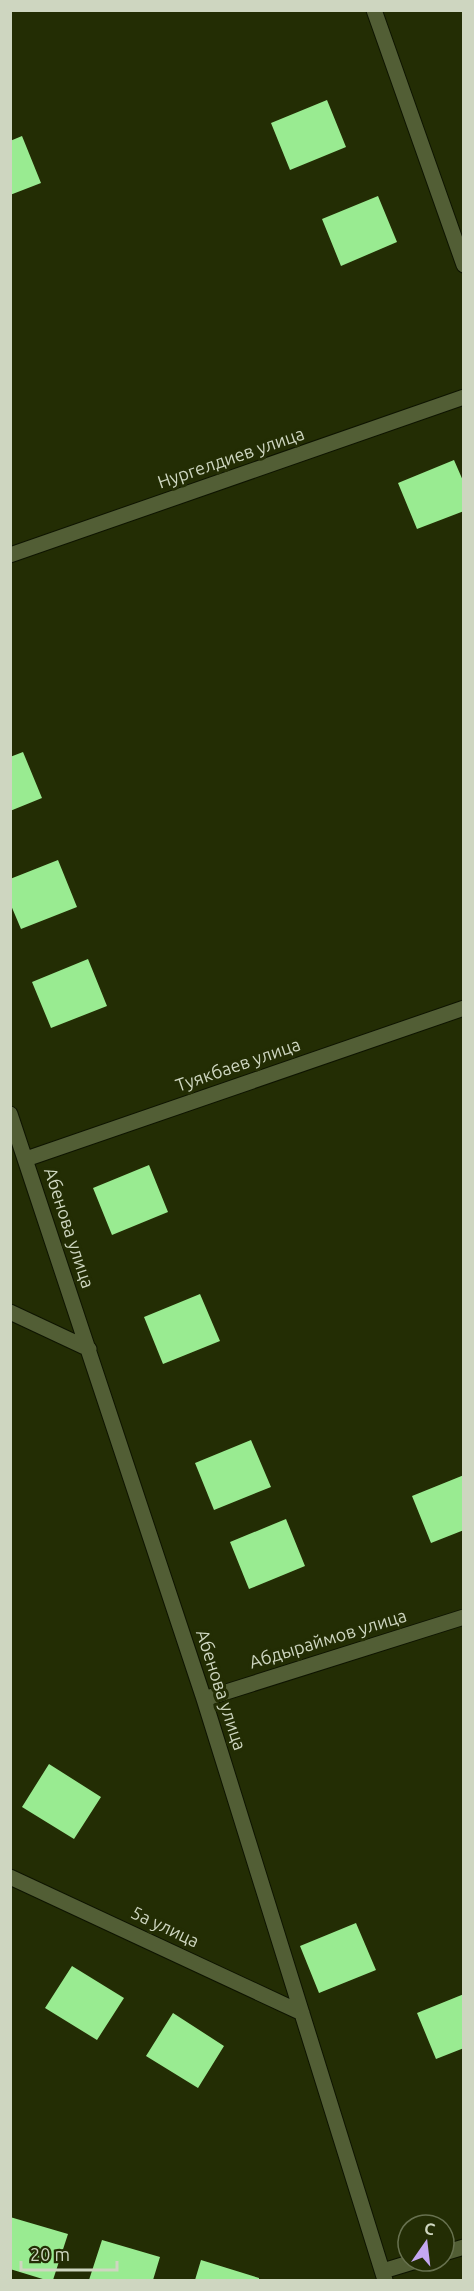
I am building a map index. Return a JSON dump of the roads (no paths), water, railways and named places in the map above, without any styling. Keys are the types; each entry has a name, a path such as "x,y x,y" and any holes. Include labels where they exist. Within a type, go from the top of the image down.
{"street":[{"path":"374,10 464,265"},
{"name":"Нургелдиев улица","path":"10,555 464,397"},
{"name":"Туякбаев улица","path":"26,1159 464,1008"},
{"name":"Абенова улица","path":"10,1114 204,1699 384,2276"},
{"path":"10,1312 88,1349"},
{"name":"Абдыраймов улица","path":"204,1699 464,1617"},
{"name":"5а улица","path":"10,1877 302,2013"}]}
